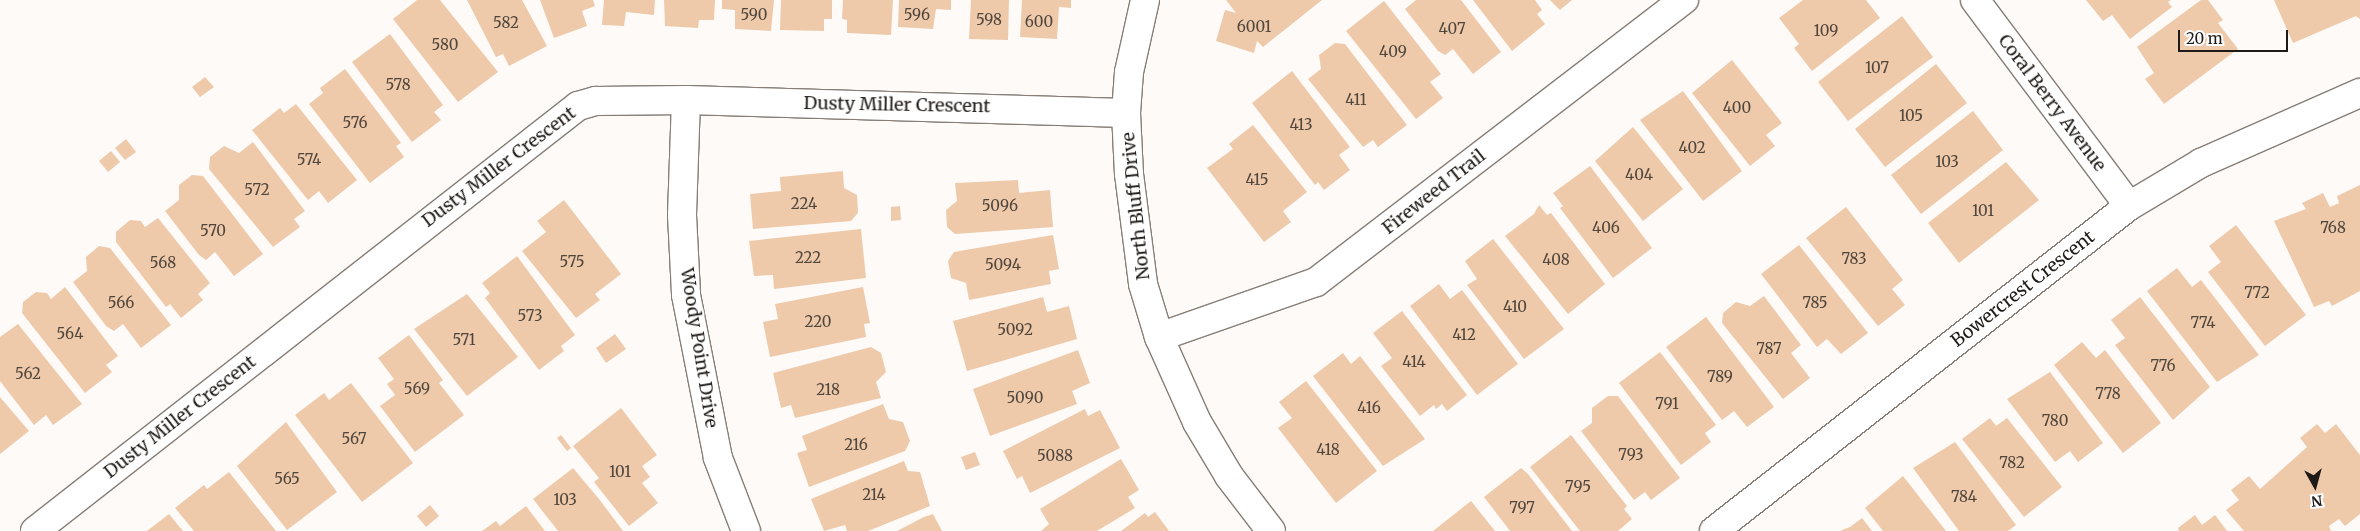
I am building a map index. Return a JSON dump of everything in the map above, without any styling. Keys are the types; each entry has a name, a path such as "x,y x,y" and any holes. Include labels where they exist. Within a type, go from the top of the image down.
{"street":[{"name":"North Bluff Drive","path":"1144,0 1129,72 1126,113 1135,229 1143,284 1159,337 1213,452 1271,531"},
{"name":"Fireweed Trail","path":"1159,337 1316,282 1684,0"},
{"name":"Coral Berry Avenue","path":"1975,0 2129,206"},
{"name":"Bowercrest Crescent","path":"1714,531 2129,206 2201,163 2360,93"},
{"name":"Dusty Miller Crescent","path":"35,531 558,118 596,101 686,100 1126,113"},
{"name":"Woody Point Drive","path":"686,100 682,215 686,295 718,458 746,531"}],"building":[{"path":"417,0 440,0 498,72 458,102 393,19"},
{"path":"467,0 522,0 547,46 509,66 503,54 496,57"},
{"path":"540,0 593,0 595,6 582,11 587,26 554,38"},
{"path":"604,0 655,0 654,15 626,12 624,26 602,25"},
{"path":"664,0 715,0 714,20 699,20 698,28 665,26"},
{"path":"722,0 774,0 771,31 735,29 735,10 722,9"},
{"path":"781,0 832,0 832,19 824,19 824,31 780,30"},
{"path":"843,0 893,0 891,35 847,33 847,20 842,19"},
{"path":"899,0 951,0 951,10 936,9 933,29 898,27"},
{"path":"971,0 1009,0 1008,40 969,39"},
{"path":"1022,0 1071,0 1071,8 1059,7 1057,39 1020,37"},
{"path":"1226,0 1322,0 1263,47 1257,41 1254,53 1216,41 1225,10 1236,13"},
{"path":"1416,0 1461,0 1501,52 1473,74 1453,49 1445,55 1438,51 1405,9"},
{"path":"1473,0 1535,0 1542,10 1537,14 1545,24 1512,51"},
{"path":"1550,0 1572,0 1560,10"},
{"path":"1803,0 1866,0 1880,18 1812,71 1794,48 1799,44 1779,18"},
{"path":"2086,0 2171,0 2168,2 2172,7 2130,39 2112,15 2103,21"},
{"path":"2201,0 2208,0 2223,20 2218,23 2238,49 2164,104 2145,79 2154,73 2137,47"},
{"path":"2274,0 2360,0 2360,19 2356,16 2293,43"},
{"path":"1384,1 1441,74 1430,82 1443,98 1416,119 1346,31"},
{"path":"1902,16 1933,57 1848,121 1818,82"},
{"path":"390,34 443,105 434,112 441,120 412,142 352,62"},
{"path":"1335,43 1345,44 1407,125 1378,147 1373,140 1363,147 1308,79 1321,69 1319,55"},
{"path":"1732,60 1782,123 1766,135 1775,146 1750,166 1692,93"},
{"path":"1936,64 1967,103 1885,167 1855,129"},
{"path":"345,69 401,143 396,146 404,157 370,183 309,104 323,93 320,88"},
{"path":"1292,71 1350,147 1339,155 1350,170 1324,190 1318,182 1315,185 1252,103"},
{"path":"205,77 214,87 200,97 192,87"},
{"path":"1683,91 1742,171 1703,201 1640,120"},
{"path":"296,104 357,180 328,203 319,191 308,200 252,130 280,108 284,113"},
{"path":"1973,111 2003,150 1921,214 1891,175"},
{"path":"1253,125 1307,192 1283,211 1291,222 1264,242 1207,168 1233,149 1229,144"},
{"path":"1633,127 1683,189 1643,221 1595,161"},
{"path":"126,139 136,152 125,160 115,148"},
{"path":"253,142 305,211 294,219 300,227 273,247 209,169 210,157 224,146 239,153"},
{"path":"111,151 120,162 108,172 99,161"},
{"path":"2006,162 2039,200 1959,263 1928,223"},
{"path":"1590,166 1652,248 1613,278 1560,208 1563,206 1553,193"},
{"path":"843,171 844,188 857,195 858,213 851,221 753,229 750,194 781,191 780,177"},
{"path":"192,175 203,176 263,254 234,276 215,252 206,260 199,255 165,211 179,200 179,185"},
{"path":"1018,180 1019,193 1050,190 1053,227 955,234 947,227 946,210 957,201 955,183"},
{"path":"2360,185 2360,291 2332,306 2329,301 2314,307 2274,221 2306,209 2302,203 2323,193 2330,207 2339,203 2337,196"},
{"path":"564,200 621,274 595,294 600,300 576,318 522,251 546,232 537,221"},
{"path":"1539,205 1547,215 1551,213 1605,284 1568,314 1505,236 1534,214"},
{"path":"900,206 901,220 891,221 891,207"},
{"path":"1846,207 1903,280 1892,289 1905,305 1878,326 1806,238"},
{"path":"158,218 210,283 198,294 203,300 181,318 170,304 166,307 116,242 116,232 130,220 141,221 145,227"},
{"path":"2236,225 2306,315 2265,346 2208,272 2221,262 2209,246"},
{"path":"861,229 866,278 774,289 773,275 754,276 749,241"},
{"path":"1053,235 1059,269 1049,271 1051,284 969,300 966,283 951,278 948,261 954,252"},
{"path":"1493,239 1564,329 1524,359 1467,285 1477,279 1465,261"},
{"path":"1799,245 1868,333 1841,354 1827,339 1817,347 1761,274"},
{"path":"99,246 110,248 171,325 141,348 123,324 114,331 106,326 73,282 87,271 86,257"},
{"path":"517,256 575,335 561,346 564,351 539,370 485,298 490,293 482,283"},
{"path":"2177,268 2192,287 2201,280 2259,355 2217,382 2147,291"},
{"path":"1439,284 1450,299 1462,290 1518,364 1477,395 1410,306"},
{"path":"65,287 118,356 106,365 112,372 85,393 22,313 23,302 36,292 47,293 51,299"},
{"path":"863,287 870,323 864,324 866,337 770,357 763,322 778,319 775,304"},
{"path":"467,294 518,357 467,396 414,329"},
{"path":"1764,296 1801,345 1791,353 1810,378 1783,399 1722,323 1723,313 1736,302 1750,306"},
{"path":"1043,297 1047,312 1069,306 1077,339 967,371 953,321"},
{"path":"2140,297 2210,387 2173,420 2115,345 2125,338 2111,320"},
{"path":"1402,311 1467,395 1447,411 1442,404 1436,409 1434,405 1420,416 1381,366 1392,358 1373,333"},
{"path":"1706,317 1774,407 1747,427 1734,411 1722,420 1666,347"},
{"path":"18,324 82,404 53,425 46,415 34,425 0,381 0,337"},
{"path":"615,334 626,349 606,363 596,348"},
{"path":"409,335 443,380 439,383 464,415 415,452 380,406 395,395 387,384 394,379 378,358"},
{"path":"2082,342 2096,358 2105,350 2161,423 2123,453 2054,365"},
{"path":"871,347 881,353 886,372 876,382 881,398 795,418 791,405 781,408 773,373"},
{"path":"1078,350 1090,383 1072,391 1077,404 990,436 973,389"},
{"path":"1660,352 1716,425 1705,433 1711,442 1681,465 1619,383"},
{"path":"1343,353 1351,364 1360,356 1425,439 1383,466 1313,376"},
{"path":"2050,372 2103,443 2078,462 2070,451 2055,462 2007,399"},
{"path":"1306,381 1377,471 1336,503 1278,428 1292,418 1279,402"},
{"path":"351,383 413,463 362,502 295,415 324,393 329,400"},
{"path":"1608,396 1618,396 1680,478 1651,500 1645,492 1634,500 1581,431 1592,423 1592,408"},
{"path":"0,397 29,431 0,454"},
{"path":"883,404 889,419 903,422 910,441 905,451 809,487 797,453 807,450 802,436"},
{"path":"621,408 657,455 642,466 650,477 642,483 658,503 629,526 594,482 599,478 573,446"},
{"path":"1085,409 1088,416 1100,410 1120,448 1030,493 1022,476 1017,479 1003,451"},
{"path":"1990,418 1996,426 2007,418 2062,487 2024,517 1962,439"},
{"path":"286,422 337,492 287,530 237,466"},
{"path":"2317,424 2325,433 2336,424 2360,455 2360,514 2345,526 2339,519 2329,526 2331,531 2244,531 2226,510 2239,500 2231,490 2249,476 2260,489 2307,447 2300,438"},
{"path":"561,435 571,448 567,451 557,438"},
{"path":"1571,435 1627,506 1624,509 1632,519 1618,531 1580,531 1530,467"},
{"path":"1955,442 2016,525 2008,531 1959,531 1913,468"},
{"path":"975,452 980,465 966,470 961,457"},
{"path":"1121,459 1139,490 1128,497 1135,508 1097,531 1041,531 1049,524 1040,509"},
{"path":"904,461 908,471 920,472 930,506 868,531 847,531 845,525 824,531 811,499"},
{"path":"573,468 623,531 558,531 533,499"},
{"path":"1521,468 1528,474 1572,531 1510,531 1484,497"},
{"path":"229,472 276,531 194,531 175,508 204,485 207,489"},
{"path":"1903,476 1946,531 1883,531 1865,508"},
{"path":"1471,501 1495,531 1433,531"},
{"path":"430,505 439,516 426,527 417,516"},
{"path":"526,506 545,531 482,531 496,521 500,526"},
{"path":"1155,512 1169,531 1121,531 1145,513 1148,517"},
{"path":"169,514 183,531 147,531"},
{"path":"933,514 942,531 897,531 924,517"},
{"path":"2195,515 2202,525 2215,515 2227,531 2179,531 2178,528"},
{"path":"1862,518 1872,531 1840,531 1850,527"}]}
